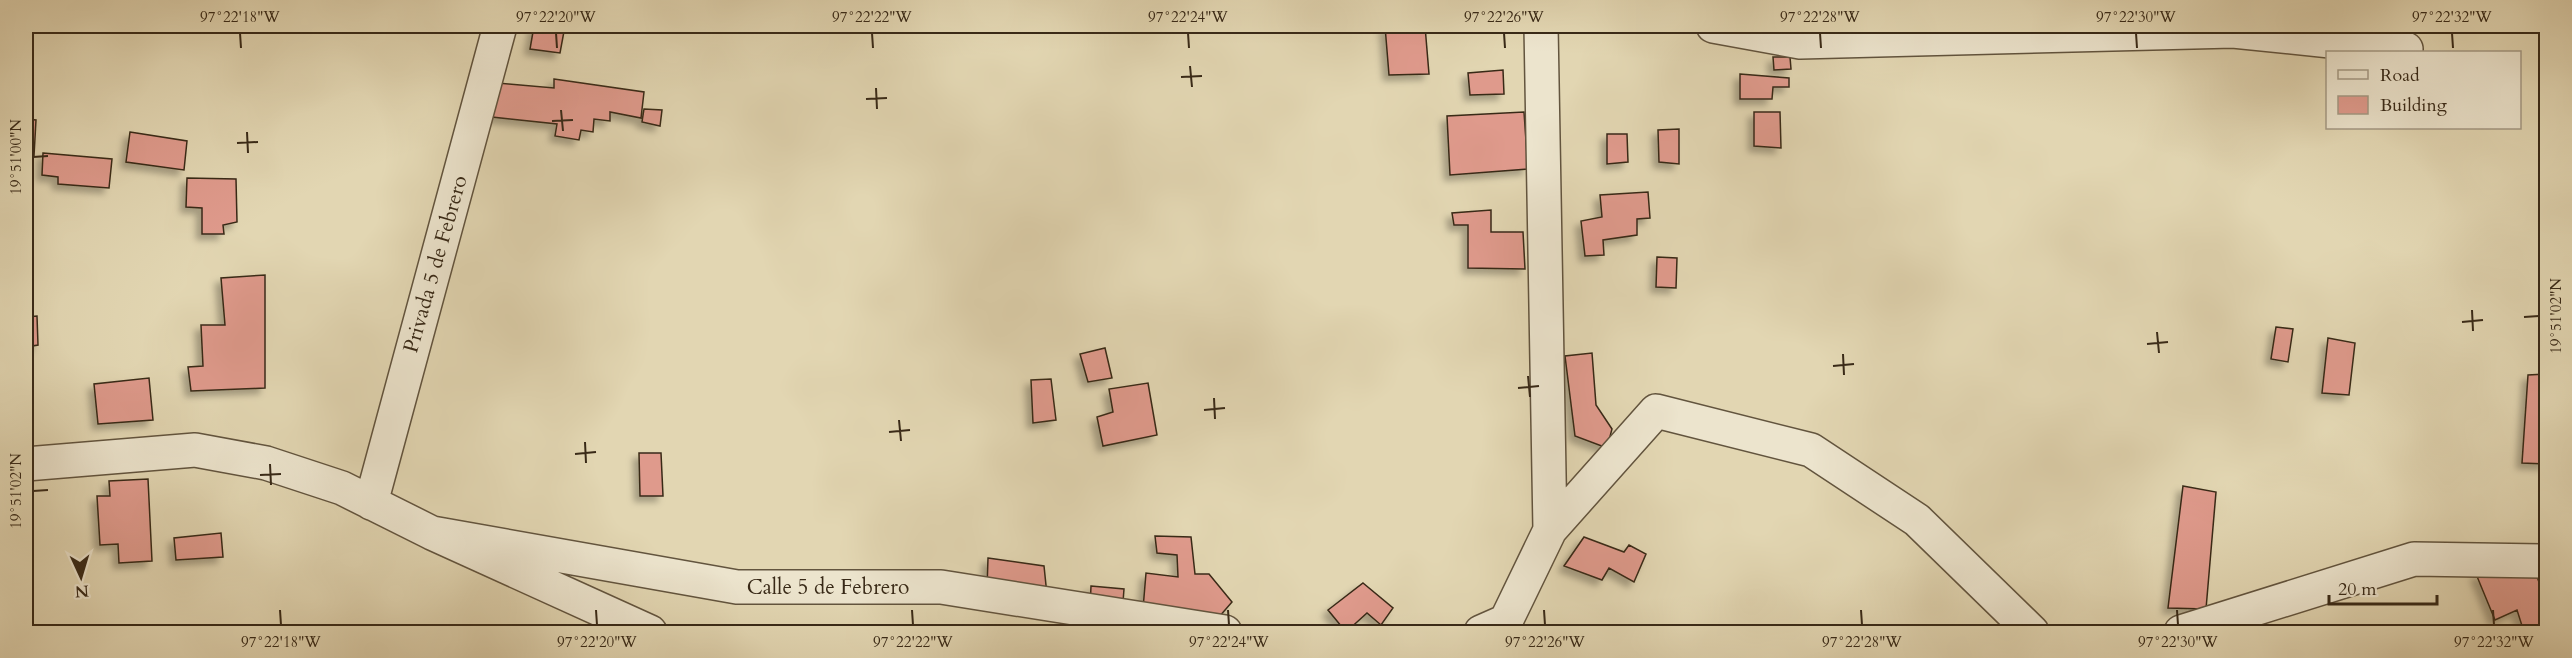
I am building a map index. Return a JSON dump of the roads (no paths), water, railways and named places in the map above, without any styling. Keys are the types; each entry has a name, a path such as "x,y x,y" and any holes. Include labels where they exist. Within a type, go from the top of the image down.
{"street":[{"name":"Privada 5 de Febrero","path":"371,503 500,26"},
{"path":"1541,26 1550,530"},
{"path":"1713,26 1800,42 2233,31 2406,48"},
{"path":"1480,633 1506,621 1550,530 1656,411 1811,450 1917,520 2032,633"},
{"name":"Calle 5 de Febrero","path":"26,464 195,450 266,463 342,488 432,533 650,633"},
{"name":"Calle 5 de Febrero","path":"432,533 737,587 941,588 1226,633"},
{"path":"2181,633 2414,559 2547,561"}]}
